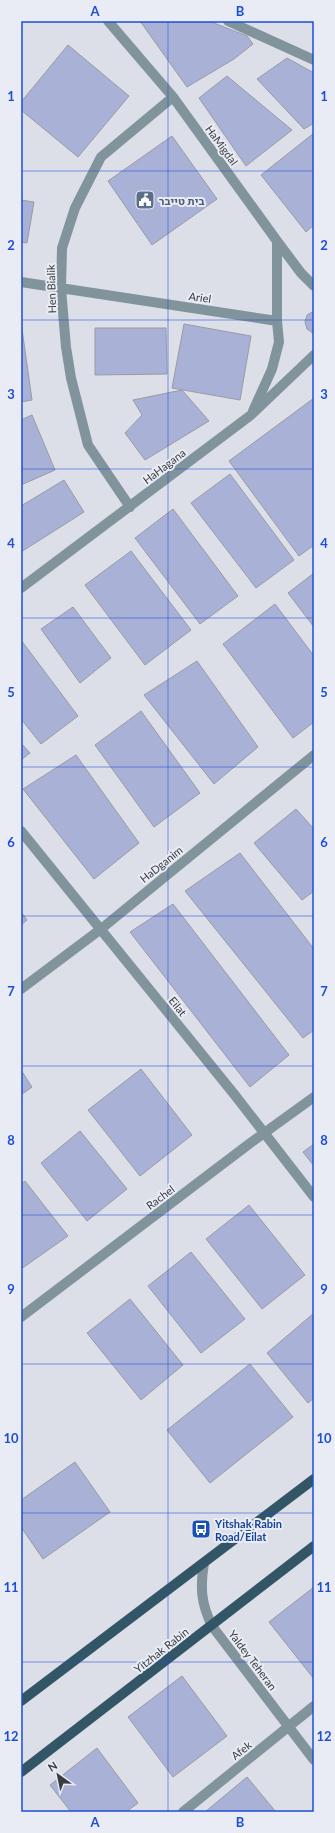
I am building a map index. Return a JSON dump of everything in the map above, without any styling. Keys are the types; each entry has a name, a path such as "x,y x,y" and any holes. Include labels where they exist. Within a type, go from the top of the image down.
{"main road":[{"path":"21,1701 314,1479"},
{"name":"Yitzhak Rabin","path":"21,1772 314,1546"}],"street":[{"name":"HaMigdal","path":"108,21 173,97 277,241 301,273 314,286"},
{"path":"228,21 314,60"},
{"name":"Hen Bialik","path":"130,507 88,446 71,378 66,347 61,289 62,248 75,208 101,157 173,97"},
{"path":"251,415 272,369 279,342 277,321 277,241"},
{"name":"Ariel","path":"21,282 277,321"},
{"name":"HaHagana","path":"21,588 251,415 314,355"},
{"name":"HaDganim","path":"21,989 101,929 314,756"},
{"name":"Eilat","path":"21,831 229,1088 314,1197"},
{"name":"Rachel","path":"21,1318 314,1097"},
{"name":"Yaldey Teheran","path":"204,1563 201,1595 205,1612 212,1626 314,1760"},
{"name":"Afek","path":"183,1812 314,1706"}],"building":[{"path":"140,21 209,21 247,36 253,44 234,59 187,87"},
{"path":"68,45 129,96 78,157 21,110 21,102"},
{"path":"287,58 314,73 314,123 304,129 257,79"},
{"path":"227,76 292,130 246,166 199,98"},
{"path":"314,133 314,225 306,232 261,175"},
{"path":"172,136 217,199 152,245 108,181"},
{"path":"21,200 34,202 27,243 21,242"},
{"path":"314,311 314,334 307,329 305,322 307,315"},
{"path":"21,322 32,400 21,402"},
{"path":"184,324 251,336 240,400 172,388"},
{"path":"95,328 166,328 167,374 95,375"},
{"path":"182,390 209,421 145,460 125,433 142,415 133,400"},
{"path":"314,398 314,545 299,556 229,461"},
{"path":"32,415 55,470 21,485 21,420"},
{"path":"230,474 294,560 256,588 191,503"},
{"path":"64,480 84,512 21,552 21,506"},
{"path":"173,509 238,596 200,624 135,538"},
{"path":"131,551 191,630 145,665 85,585"},
{"path":"314,573 314,627 288,593"},
{"path":"275,604 314,656 314,722 293,738 223,644"},
{"path":"73,607 111,658 80,683 41,629"},
{"path":"21,640 78,716 41,744 21,719"},
{"path":"197,661 258,747 214,784 144,695"},
{"path":"141,711 200,793 154,827 95,745"},
{"path":"21,743 30,753 21,760"},
{"path":"76,755 139,843 94,879 23,789"},
{"path":"296,809 314,829 314,891 302,900 254,843"},
{"path":"240,853 314,949 314,1030 303,1038 185,891"},
{"path":"173,904 289,1055 250,1087 130,932"},
{"path":"21,912 27,920 21,925"},
{"path":"141,1069 192,1135 140,1176 88,1110"},
{"path":"21,1070 32,1087 21,1095"},
{"path":"80,1131 127,1189 87,1221 41,1163"},
{"path":"314,1144 314,1166 303,1152"},
{"path":"25,1181 68,1236 21,1269 21,1184"},
{"path":"249,1205 305,1275 262,1309 206,1239"},
{"path":"191,1252 245,1319 201,1353 148,1286"},
{"path":"130,1299 183,1365 141,1400 87,1333"},
{"path":"314,1313 314,1398 308,1403 267,1353"},
{"path":"250,1364 293,1417 210,1483 167,1430"},
{"path":"75,1462 110,1512 43,1559 21,1527 21,1500"},
{"path":"314,1587 314,1679 269,1622"},
{"path":"182,1676 227,1736 173,1777 128,1717"},
{"path":"97,1748 138,1803 126,1812 71,1812 50,1785"},
{"path":"247,1777 276,1812 205,1812"}],"place":[{"name":"בית טייבר","path":"145,200"},
{"name":"Yitshak Rabin Road/Eilat","path":"201,1529"}]}
